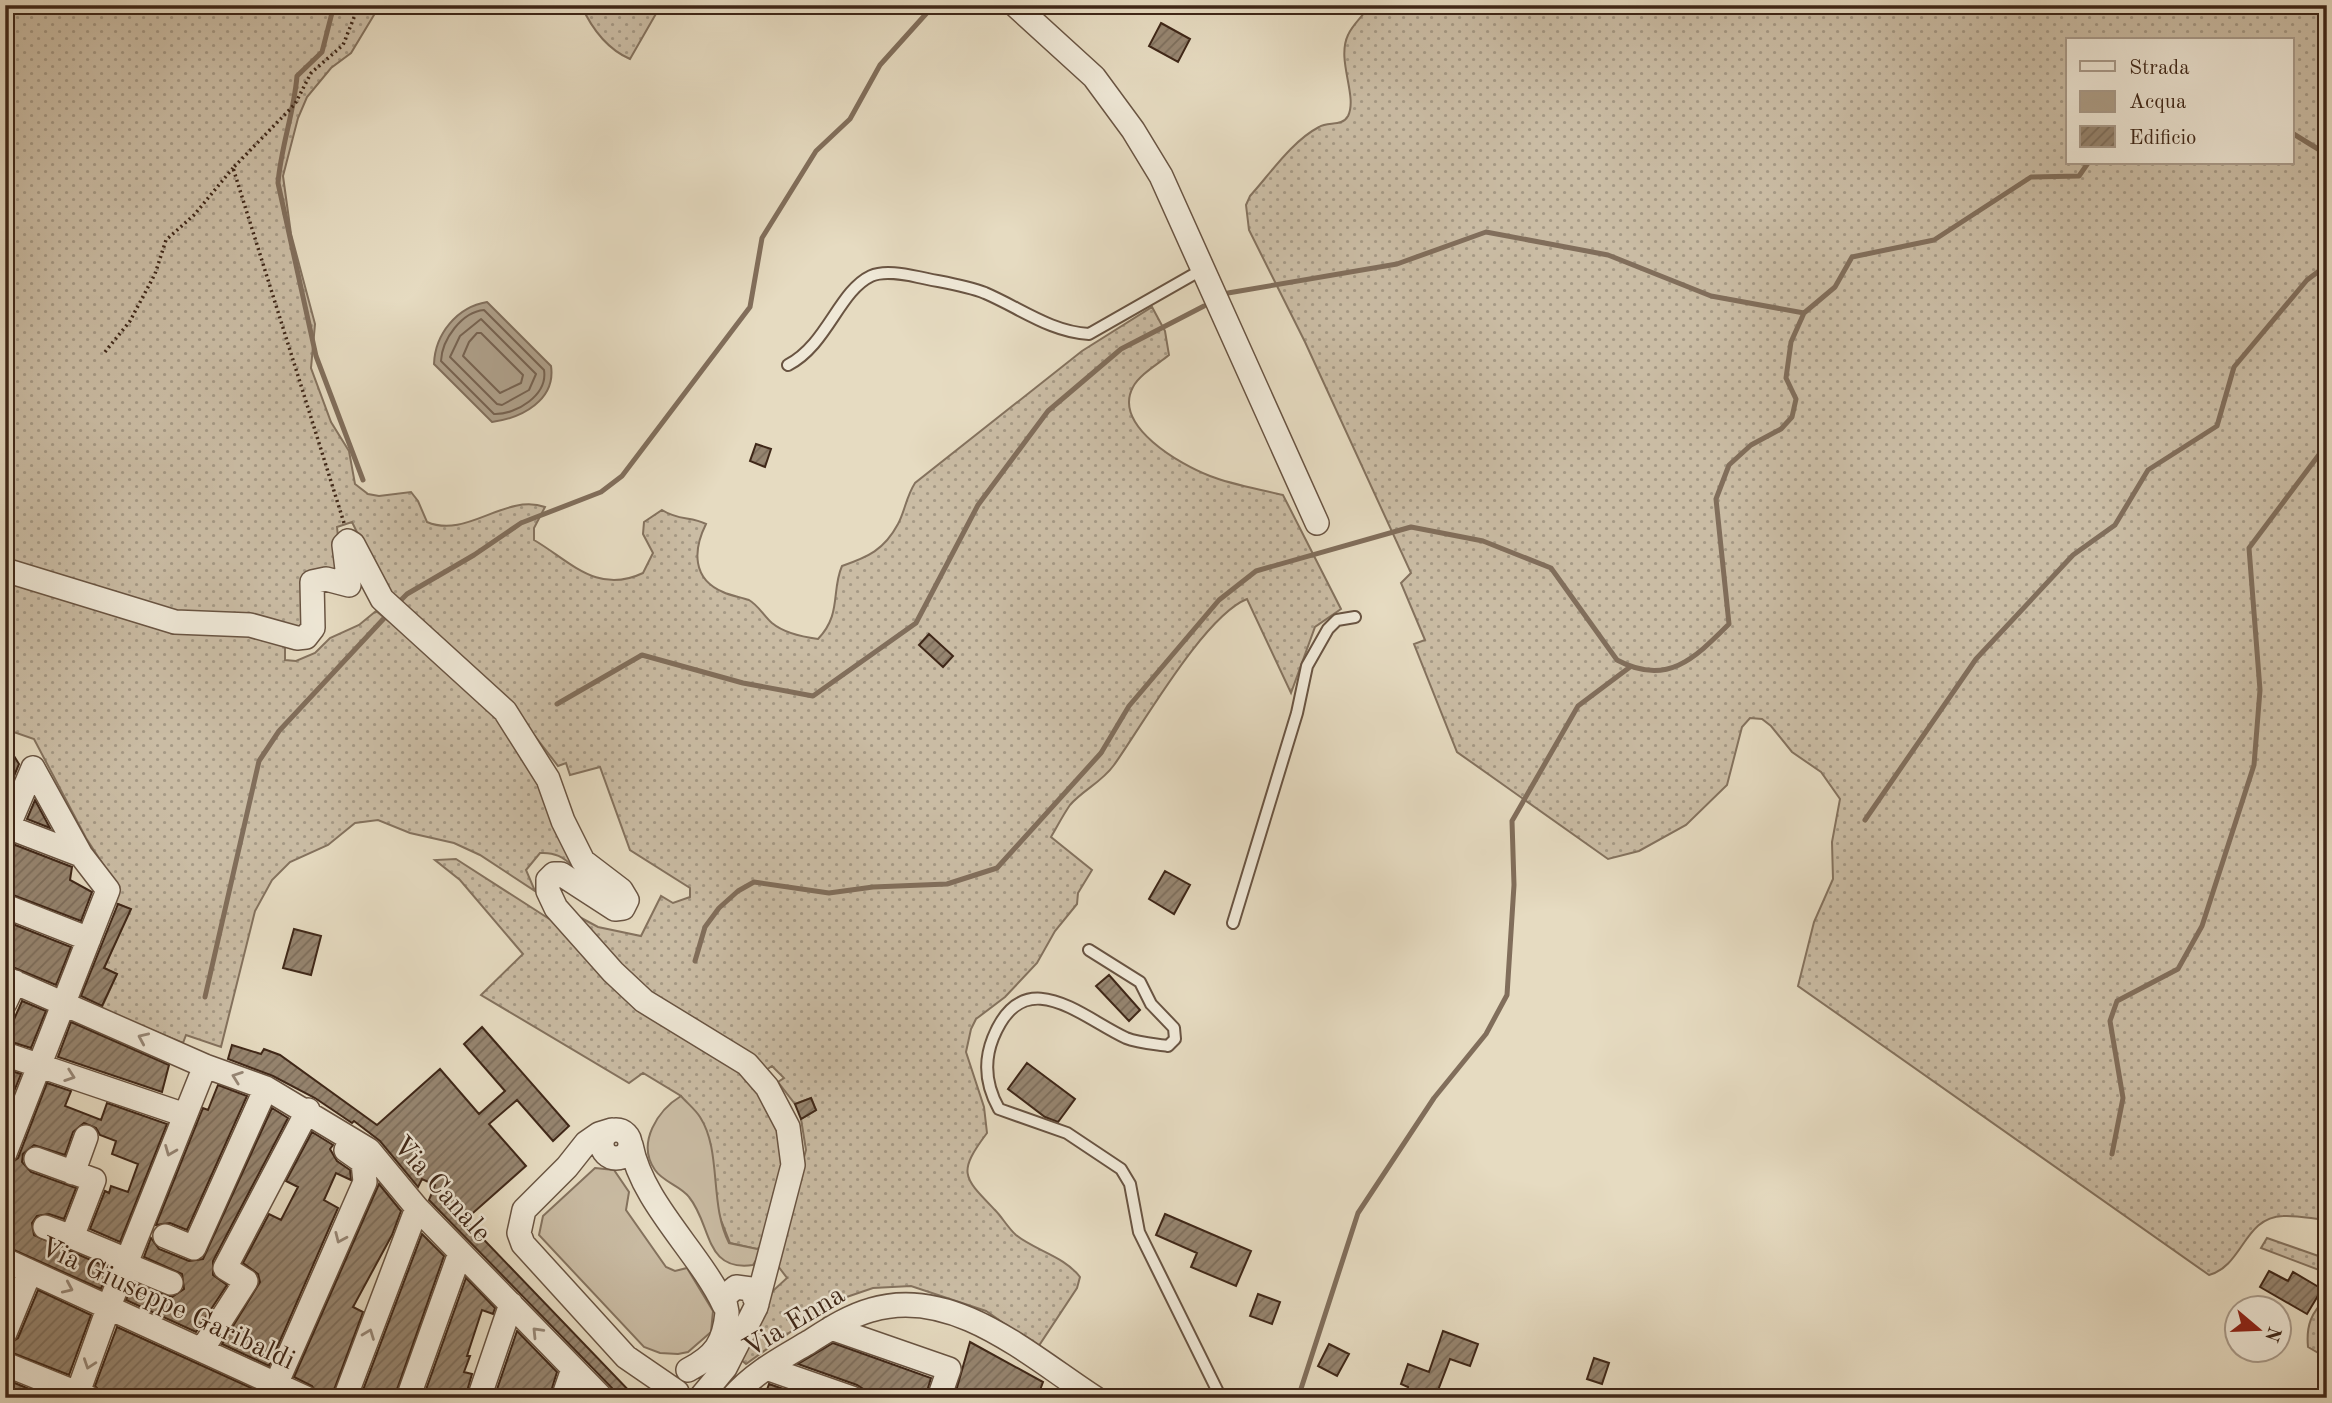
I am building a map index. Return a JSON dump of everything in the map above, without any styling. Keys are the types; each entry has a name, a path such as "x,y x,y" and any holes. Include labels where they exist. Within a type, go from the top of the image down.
{"street":[{"path":"1015,5 1094,77 1133,130 1161,176 1317,523"},
{"path":"5,570 175,622 250,625 297,638 306,636 313,628 312,582 326,579 349,585 351,578 344,545 348,541 353,544 382,598 505,711 548,779 563,821 583,861 621,890 627,900 623,908 615,909 561,874 554,874 548,880 548,891 565,920 644,1001 747,1065 780,1106 792,1146 793,1165 769,1259 739,1302 716,1351 682,1388"},
{"path":"5,1153 108,890 81,855"},
{"path":"5,906 89,939"},
{"path":"5,1003 10,980"},
{"name":"Via Canale","path":"10,980 205,1066 265,1088 369,1150 417,1208 602,1398"},
{"path":"5,1054 185,1115"},
{"path":"5,1364 81,1396 109,1306 205,1066"},
{"path":"165,1236 194,1248 265,1088"},
{"path":"203,1348 246,1281 225,1268 307,1111"},
{"path":"618,1152 626,1132 612,1130 599,1134 586,1143 568,1167 524,1210 519,1233 523,1244 626,1357 682,1388"},
{"path":"273,1391 366,1175 363,1163 344,1149 345,1134"},
{"path":"73,1172 86,1137"},
{"path":"618,1152 641,1176 708,1274 739,1302"},
{"path":"568,1167 618,1152"},
{"path":"36,1159 94,1180 72,1237"},
{"path":"345,1398 417,1208"},
{"path":"46,1227 171,1283"},
{"path":"408,1398 460,1253"},
{"name":"Via Giuseppe Garibaldi","path":"5,1260 203,1348 273,1391 306,1398"},
{"path":"5,1333 30,1272"},
{"path":"702,1395 725,1368 739,1302"},
{"name":"Via Enna","path":"741,1394 766,1368 831,1328 869,1310 902,1303 932,1305 970,1318 1096,1398"},
{"path":"479,1398 511,1304"},
{"path":"831,1328 949,1369 939,1398"},
{"path":"766,1368 852,1398"},
{"path":"563,1398 573,1369"},
{"path":"682,1388 703,1376 702,1395"}],"lane":[{"path":"788,365 804,357 859,285 881,273 905,274 984,293 1055,326 1073,333 1089,334 1203,270"},
{"path":"1233,923 1297,713 1307,666 1328,629 1337,620 1355,617"},
{"path":"1088,950 1140,982 1151,1004 1174,1028 1175,1039 1168,1046 1128,1039 1063,1001 1043,997 1027,1000 1010,1011 994,1036 988,1059 987,1088 999,1109 1067,1133 1121,1169 1130,1184 1139,1232 1221,1398"}],"path":[{"path":"105,352 137,310 155,274 166,240 194,215 233,168 295,104 311,72 343,45 359,5"},
{"path":"233,168 353,544"}],"shaded area":[{"path":"5,5 380,5 351,53 331,68 307,97 298,118 283,176 291,234 315,324 311,368 331,422 349,451 355,484 368,494 379,496 411,492 427,522 442,526 457,525 515,506 530,504 545,507 534,528 534,540 585,573 612,580 627,579 643,573 653,553 643,534 644,522 662,510 706,524 697,554 705,580 729,595 749,600 777,626 800,636 818,639 825,630 833,612 842,566 867,556 887,540 898,524 915,483 1082,351 1152,307 1165,331 1169,355 1144,374 1133,387 1129,402 1132,416 1140,429 1167,453 1198,471 1228,482 1283,495 1341,609 1315,627 1291,693 1247,599 1230,609 1212,627 1175,674 1114,765 1075,800 1065,813 1051,837 1092,870 1078,893 1077,904 1055,931 1037,963 1005,997 976,1019 971,1029 966,1052 984,1107 987,1133 971,1157 968,1166 970,1182 1016,1235 1066,1264 1080,1277 1077,1288 1038,1347 986,1311 911,1286 873,1288 832,1302 746,1364 740,1359 763,1300 787,1278 775,1262 806,1150 801,1119 816,1110 811,1098 795,1104 778,1082 784,1078 772,1066 766,1070 631,979 572,913 598,927 641,936 661,896 673,903 690,897 690,888 630,850 600,767 570,775 566,763 558,766 507,700 387,594 352,522 337,527 342,578 316,572 308,624 301,632 155,609 5,563"},
{"path":"581,5 661,5 630,59 614,49 601,36"},
{"path":"1370,5 2327,5 2327,1220 2288,1216 2270,1218 2251,1233 2229,1262 2209,1275 1798,986 1814,922 1833,879 1832,842 1840,799 1821,772 1792,752 1762,719 1750,718 1742,727 1727,785 1686,825 1639,851 1608,859 1457,752 1414,644 1425,640 1401,583 1411,573 1305,342 1249,230 1246,205 1250,196 1282,158 1309,133 1323,125 1342,122 1348,116 1351,98 1344,55 1350,31"},
{"path":"5,579 285,642 285,660 296,661 315,653 330,638 359,625 376,611 461,681 507,728 536,778 574,867 558,856 540,853 526,870 535,891 480,855 454,843 410,833 378,820 355,823 328,845 290,862 272,880 255,911 221,1047 186,1035 183,1043 101,1009 117,974 104,968 130,909 115,903 119,889 86,838 34,739 5,729"},
{"path":"456,859 554,922 737,1069 776,1113 787,1160 765,1246 757,1249 730,1243 717,1210 714,1185 681,1096 643,1073 629,1083 481,995 523,954 460,880 435,860"},
{"path":"681,1096 698,1114 707,1131 714,1162 719,1212 729,1243 757,1249 765,1246 753,1265 737,1265 717,1254 689,1197 658,1174 650,1160 648,1149 652,1128 672,1102"},
{"path":"595,1168 614,1170 629,1192 626,1210 666,1267 675,1271 687,1268 713,1311 711,1332 688,1352 660,1353 644,1347 539,1235 543,1216"},
{"path":"2267,1238 2327,1259 2327,1273 2261,1248"},
{"path":"2327,1298 2327,1358 2308,1347 2308,1339 2313,1314"}],"water":[{"path":"487,302 551,366 548,389 535,405 515,416 492,422 434,364 438,342 450,324 466,310"}],"building":[{"path":"1161,23 1190,39 1178,62 1149,46"},
{"path":"756,444 771,449 765,467 750,461"},
{"path":"929,634 953,656 943,667 919,645"},
{"path":"14,756 19,764 5,798 5,778"},
{"path":"35,800 50,828 27,819"},
{"path":"5,841 72,867 70,880 92,892 81,921 5,892"},
{"path":"1165,871 1190,885 1174,914 1149,899"},
{"path":"118,904 131,909 104,968 117,974 102,1006 81,996"},
{"path":"5,921 71,947 56,985 5,964"},
{"path":"294,929 321,936 311,975 283,968"},
{"path":"1109,975 1140,1010 1129,1021 1096,986"},
{"path":"22,1001 46,1011 31,1048 5,1040"},
{"path":"71,1022 169,1065 162,1092 58,1057"},
{"path":"482,1027 569,1126 553,1141 517,1100 489,1124 526,1166 465,1220 636,1398 616,1398 612,1388 429,1200 435,1185 422,1179 418,1187 380,1141 354,1121 352,1123 315,1098 273,1076 228,1059 232,1045 261,1054 264,1049 280,1055 377,1125 440,1069 479,1114 505,1091 464,1044"},
{"path":"1027,1063 1075,1099 1058,1122 1045,1117 1008,1089"},
{"path":"5,1069 21,1074 5,1114"},
{"path":"47,1083 71,1091 65,1106 101,1120 107,1103 167,1124 120,1242 90,1229 105,1191 109,1193 111,1186 128,1192 138,1164 112,1154 116,1141 100,1135 96,1128 84,1123 73,1132 65,1155 34,1145 23,1154 22,1162 31,1172 76,1188 64,1219 49,1214 37,1216 32,1223 34,1235 109,1268 101,1289 5,1246 5,1167 18,1158"},
{"path":"218,1085 247,1096 187,1230 170,1223 156,1225 203,1108 208,1110"},
{"path":"811,1098 816,1110 801,1119 795,1104"},
{"path":"272,1108 288,1118 213,1261 213,1275 227,1285 196,1332 126,1300 133,1283 172,1297 184,1289 182,1274 144,1257 151,1238 159,1249 189,1261 203,1259"},
{"path":"312,1132 333,1145 330,1149 337,1161 350,1170 351,1180 336,1173 324,1200 338,1208 269,1366 222,1344 260,1282 258,1274 243,1263 269,1214 281,1220 298,1187 286,1181"},
{"path":"379,1184 401,1211 392,1235 353,1307 363,1312 331,1398 320,1398 312,1386 294,1377"},
{"path":"1165,1214 1251,1251 1236,1286 1191,1267 1197,1253 1156,1235"},
{"path":"422,1234 444,1256 394,1398 360,1398"},
{"path":"2269,1271 2288,1281 2293,1272 2322,1289 2307,1314 2294,1307 2294,1294 2272,1294 2260,1287"},
{"path":"466,1278 495,1308 493,1314 482,1310 467,1356 470,1356 464,1372 472,1374 465,1398 423,1398"},
{"path":"38,1290 91,1315 69,1375 5,1350 5,1347 18,1338"},
{"path":"1258,1294 1280,1302 1272,1324 1250,1316"},
{"path":"117,1327 258,1391 256,1398 103,1395 95,1386"},
{"path":"517,1331 557,1372 549,1398 494,1398"},
{"path":"1443,1331 1478,1344 1470,1366 1450,1359 1435,1398 1404,1398 1408,1387 1401,1384 1408,1364 1429,1372"},
{"path":"970,1342 1043,1382 1037,1398 954,1398"},
{"path":"833,1343 931,1378 925,1398 866,1398 863,1389 857,1385 798,1364"},
{"path":"1329,1344 1349,1354 1337,1376 1318,1366"},
{"path":"1594,1358 1609,1363 1602,1384 1587,1379"},
{"path":"5,1379 51,1398 5,1398"},
{"path":"769,1384 809,1398 764,1398"}],"waterway":[{"path":"334,5 322,52 297,76 278,183 316,356 363,480"},
{"path":"398,603 407,594 474,555 521,523 601,492 622,476 750,307 762,238 816,151 850,119 880,65 934,5"},
{"path":"2294,134 2318,149 2327,149"},
{"path":"695,961 705,927 719,908 738,891 754,882 829,893 873,887 947,884 997,868 1101,753 1129,706 1219,600 1256,571 1411,527 1483,541 1551,568 1617,660 1651,671 1679,665 1704,648 1729,624 1716,499 1729,465 1751,445 1781,429 1792,417 1796,399 1786,378 1791,342 1804,313 1835,287 1852,257 1934,240 2031,177 2079,176 2087,164"},
{"path":"1228,293 1397,264 1486,232 1608,255 1711,296 1804,313"},
{"path":"1865,820 1976,659 2073,555 2115,525 2148,470 2217,426 2234,367 2307,280 2327,265"},
{"path":"557,704 642,655 743,683 813,696 916,623 978,505 1048,411 1121,349 1204,306"},
{"path":"2112,1154 2123,1098 2110,1021 2117,1001 2178,969 2202,926 2254,765 2260,690 2249,548 2327,444"},
{"path":"205,997 259,761 279,731 389,613"},
{"path":"1298,1398 1358,1213 1434,1098 1486,1034 1507,995 1514,885 1512,821 1578,706 1630,667"}]}
